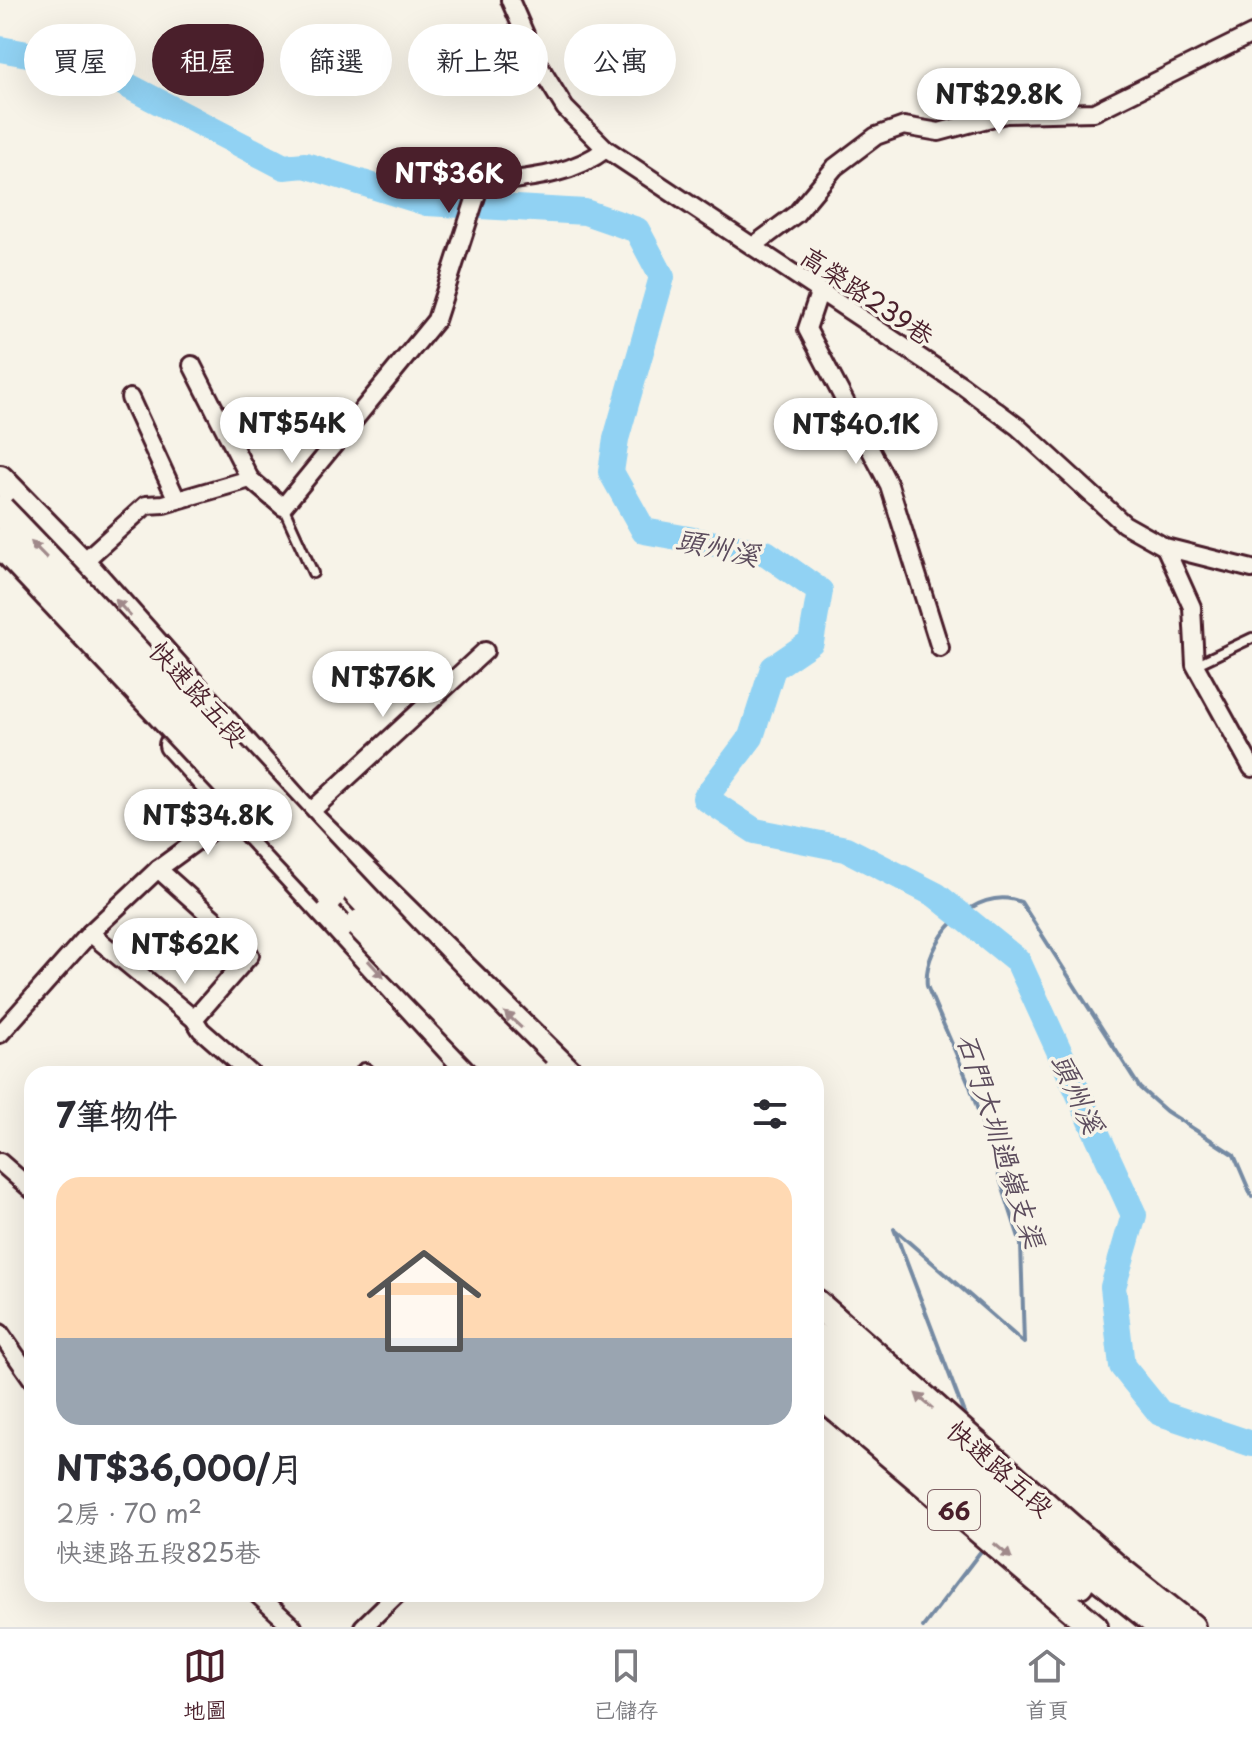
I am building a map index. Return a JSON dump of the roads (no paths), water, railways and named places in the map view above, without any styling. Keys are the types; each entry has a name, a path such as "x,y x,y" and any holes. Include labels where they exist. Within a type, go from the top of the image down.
{"highway":[{"path":"0,510 117,631 382,920 527,1066"},
{"path":"0,542 497,1066"},
{"name":"66","path":"824,1345 992,1490 1163,1627"},
{"name":"66","path":"824,1374 981,1509 1137,1627"}],"main road":[{"name":"快速路五段","path":"0,479 82,563 307,815 562,1066"},
{"name":"快速路五段","path":"0,562 91,654 467,1066"},
{"name":"快速路五段","path":"824,1310 1010,1476 1191,1627"},
{"name":"66","path":"824,1398 1094,1627"}],"street":[{"name":"高榮路239巷","path":"510,0 538,64 565,108 606,149 963,386 1018,427 1124,524 1165,547 1252,569"},
{"path":"753,246 796,214 835,167 876,136 904,126 939,132 1006,114 1094,112 1252,34"},
{"path":"192,365 250,479 283,507 436,320 480,184 556,174 585,164 606,149"},
{"path":"819,293 807,329 889,485 940,648"},
{"path":"130,398 177,500"},
{"path":"82,563 146,505 177,500 250,479"},
{"path":"1165,547 1192,607 1195,665 1252,768"},
{"path":"307,815 485,651"},
{"path":"0,1034 90,933 158,869 235,813"},
{"path":"158,869 243,945 250,955 194,1019"},
{"path":"90,933 194,1019 201,1030 242,1066"},
{"path":"0,1162 24,1183"},
{"path":"0,1333 24,1368"},
{"path":"266,1602 293,1627"},
{"path":"363,1627 389,1602"}],"lane":[{"path":"283,507 313,573"},
{"path":"1195,665 1252,638"}],"waterway":[{"name":"頭州溪","path":"0,49 88,65 284,167 305,165 427,203 585,212 637,230 662,277 616,439 611,472 644,531 766,553 820,591 811,642 773,668 751,737 705,798 755,831 846,849 936,895 1018,961 1134,1215 1113,1287 1122,1366 1160,1413 1252,1444"},
{"name":"石門大圳過嶺支渠","path":"967,1421 894,1229 1024,1343 1021,1244 970,1086 927,986 933,952 955,920 986,901 1004,898 1021,902 1140,1088 1166,1111 1234,1155 1252,1197"},
{"name":"石門大圳過嶺支渠","path":"923,1627 981,1551"}]}
